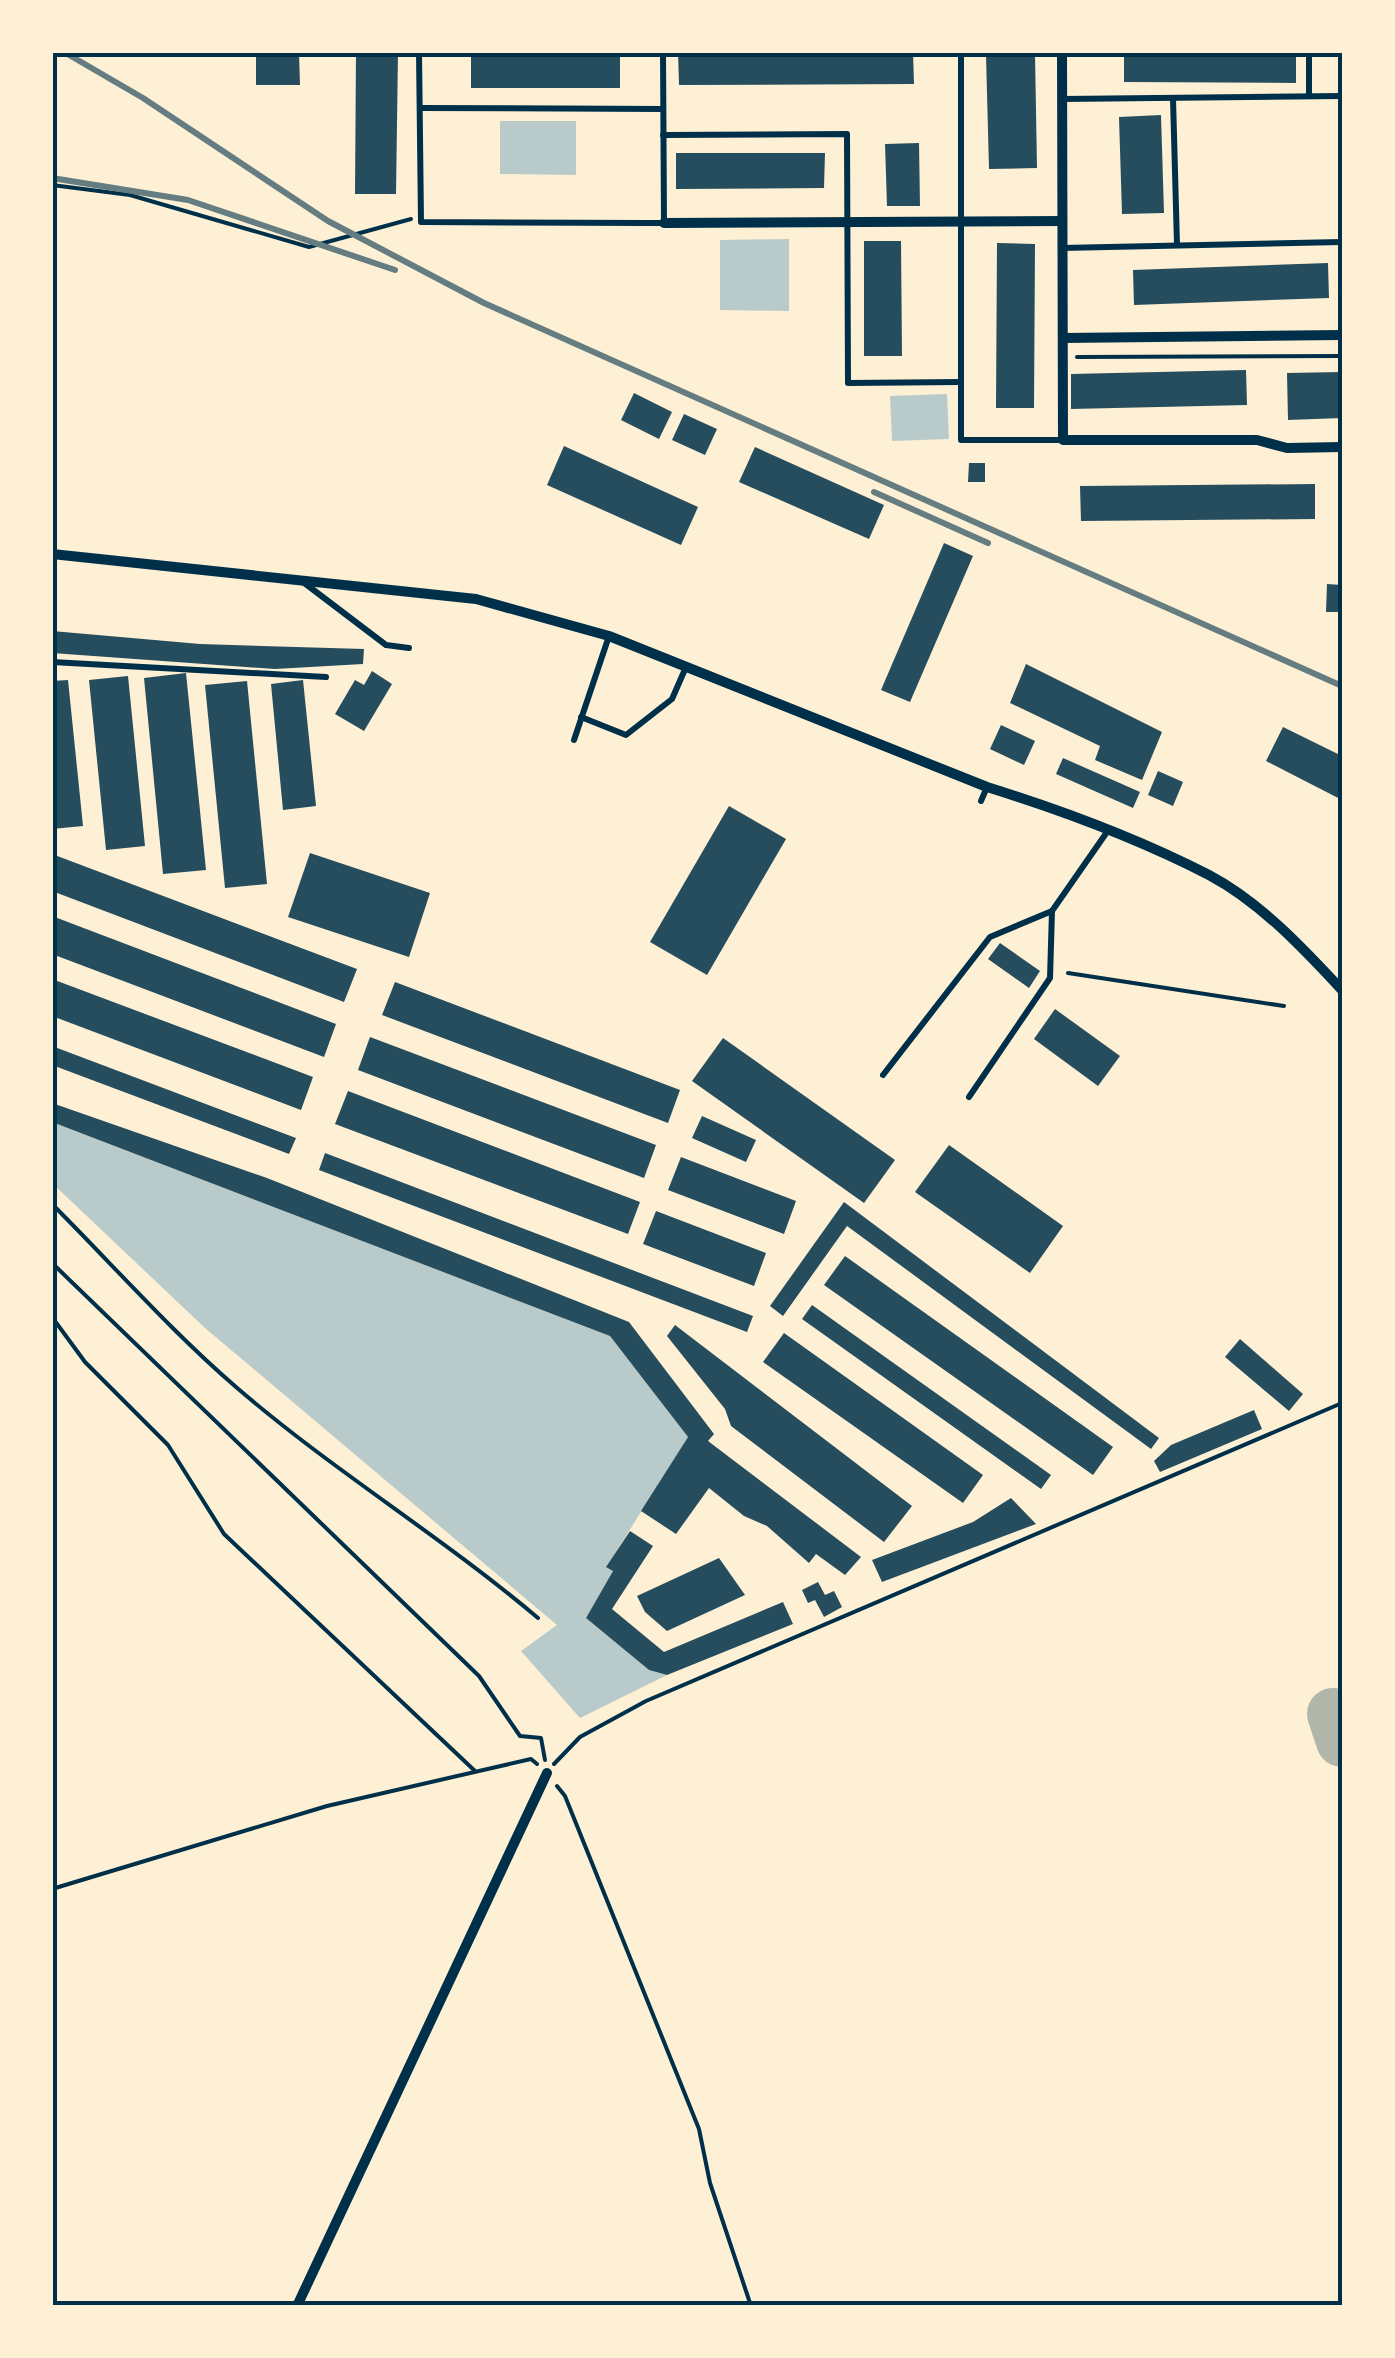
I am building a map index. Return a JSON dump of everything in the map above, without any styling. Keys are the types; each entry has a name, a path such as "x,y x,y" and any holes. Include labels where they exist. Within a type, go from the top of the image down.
{"street":[{"path":"1062,52 1063,440 1257,440 1287,448 1342,446"},
{"path":"664,223 1062,221"},
{"path":"1062,338 1342,335"},
{"path":"52,554 476,599 609,636 987,787 1048,806 1211,876 1291,935 1342,990"},
{"path":"297,2306 546,1773"}],"lane":[{"path":"420,52 421,222 664,223 663,52"},
{"path":"960,52 962,440 1063,440"},
{"path":"1309,52 1309,96"},
{"path":"1062,100 1342,96"},
{"path":"1173,98 1177,245"},
{"path":"420,108 663,108"},
{"path":"664,136 847,134 848,383 961,382"},
{"path":"1062,248 1342,242"},
{"path":"302,581 386,645 409,648"},
{"path":"574,740 609,636"},
{"path":"52,662 326,677"},
{"path":"581,717 626,735 672,699 686,667"},
{"path":"981,801 987,787"},
{"path":"883,1075 990,937 1052,911 1107,832"},
{"path":"969,1097 1050,978 1052,911"}],"path":[{"path":"52,185 130,195 309,247 421,216"},
{"path":"1062,357 1342,356"},
{"path":"1068,973 1284,1006"},
{"path":"52,1204 235,1387 380,1499 464,1555 538,1618"},
{"path":"52,1263 479,1676 520,1736 541,1738 546,1773"},
{"path":"52,1317 85,1362 168,1445 224,1534 474,1771"},
{"path":"546,1773 580,1737 646,1701 1342,1402"},
{"path":"52,1889 327,1806 531,1759 565,1796 699,2128 710,2183 751,2306"}],"shaded area":[{"path":"500,121 576,121 576,175 500,174"},
{"path":"789,239 789,311 720,310 720,240"},
{"path":"947,394 949,439 892,441 890,396"},
{"path":"52,1122 610,1336 688,1437 607,1566 613,1571 586,1618 649,1670 667,1675 580,1718 521,1651 557,1625 205,1328 53,1184"}],"building":[{"path":"256,52 299,52 300,85 256,85"},
{"path":"356,52 398,52 396,194 355,194"},
{"path":"678,52 913,52 914,84 679,85"},
{"path":"1124,52 1296,52 1296,83 1124,82"},
{"path":"471,53 620,53 620,88 471,88"},
{"path":"1035,54 1037,168 989,169 986,55"},
{"path":"1161,115 1164,213 1122,214 1119,117"},
{"path":"919,143 920,206 887,206 885,144"},
{"path":"676,153 825,153 824,188 676,189"},
{"path":"864,241 901,241 902,356 864,356"},
{"path":"997,243 1035,244 1034,408 996,408"},
{"path":"1328,263 1329,298 1134,305 1133,270"},
{"path":"1246,370 1247,405 1071,409 1071,374"},
{"path":"1342,372 1342,418 1288,420 1287,373"},
{"path":"634,393 672,412 659,439 621,420"},
{"path":"684,414 717,429 705,455 672,440"},
{"path":"564,446 698,507 681,545 547,485"},
{"path":"755,447 884,505 869,539 739,482"},
{"path":"969,463 985,463 985,482 968,482"},
{"path":"1315,484 1315,519 1081,521 1080,486"},
{"path":"944,543 973,556 910,702 881,690"},
{"path":"1327,584 1342,585 1342,612 1326,612"},
{"path":"52,631 200,644 364,649 363,664 275,669 52,653"},
{"path":"1026,664 1162,732 1142,780 1095,760 1100,746 1010,703"},
{"path":"372,671 392,684 364,731 335,714 355,680 364,685"},
{"path":"186,673 206,870 163,874 144,678"},
{"path":"128,676 145,846 106,850 89,680"},
{"path":"68,680 83,826 52,829 52,681"},
{"path":"303,680 316,806 283,810 271,684"},
{"path":"247,681 267,884 225,888 205,685"},
{"path":"1001,725 1035,741 1024,765 990,749"},
{"path":"1283,727 1342,756 1342,800 1266,761"},
{"path":"1063,758 1140,792 1133,808 1056,774"},
{"path":"1158,771 1183,782 1173,806 1148,795"},
{"path":"729,806 786,839 707,975 650,942"},
{"path":"310,853 430,893 409,957 288,917"},
{"path":"52,854 357,969 344,1002 52,891"},
{"path":"52,916 336,1024 324,1057 52,954"},
{"path":"1000,943 1040,971 1029,988 988,959"},
{"path":"52,979 313,1077 301,1110 52,1016"},
{"path":"395,982 680,1090 668,1123 382,1015"},
{"path":"1055,1009 1120,1056 1098,1086 1034,1039"},
{"path":"370,1037 656,1145 644,1178 358,1070"},
{"path":"723,1038 895,1160 864,1203 692,1081"},
{"path":"52,1046 296,1138 289,1154 52,1065"},
{"path":"348,1091 640,1202 628,1234 335,1124"},
{"path":"52,1103 267,1178 629,1322 714,1434 708,1441 861,1557 845,1575 816,1554 809,1563 767,1526 744,1516 709,1488 676,1534 641,1511 688,1437 610,1336 52,1122"},
{"path":"702,1116 756,1140 746,1162 692,1138"},
{"path":"949,1145 1063,1226 1030,1273 915,1192"},
{"path":"325,1153 753,1316 747,1332 319,1170"},
{"path":"681,1157 796,1201 784,1234 668,1190"},
{"path":"844,1202 1159,1438 1151,1449 847,1226 783,1316 770,1306"},
{"path":"656,1211 766,1253 754,1286 643,1244"},
{"path":"845,1256 1113,1447 1093,1475 824,1285"},
{"path":"812,1305 1051,1475 1041,1489 802,1319"},
{"path":"675,1325 912,1506 884,1542 731,1426 725,1409 667,1336"},
{"path":"784,1333 983,1475 963,1503 763,1362"},
{"path":"1240,1339 1303,1394 1289,1411 1225,1357"},
{"path":"1254,1410 1262,1429 1160,1472 1154,1461 1171,1445"},
{"path":"1011,1498 1036,1524 882,1582 872,1560 973,1522"},
{"path":"630,1531 653,1546 612,1609 664,1652 783,1602 793,1624 667,1675 649,1670 586,1618 613,1571 606,1567"},
{"path":"719,1558 745,1595 667,1631 645,1612 637,1596"},
{"path":"818,1582 825,1595 834,1591 842,1607 824,1617 815,1600 808,1603 802,1590"}],"taxiway":[{"path":"1333,1714 1342,1741"}],"railway":[{"path":"64,52 143,98 328,221 484,303 1342,686"},
{"path":"52,178 188,200 395,270"},
{"path":"874,492 988,543"}]}
